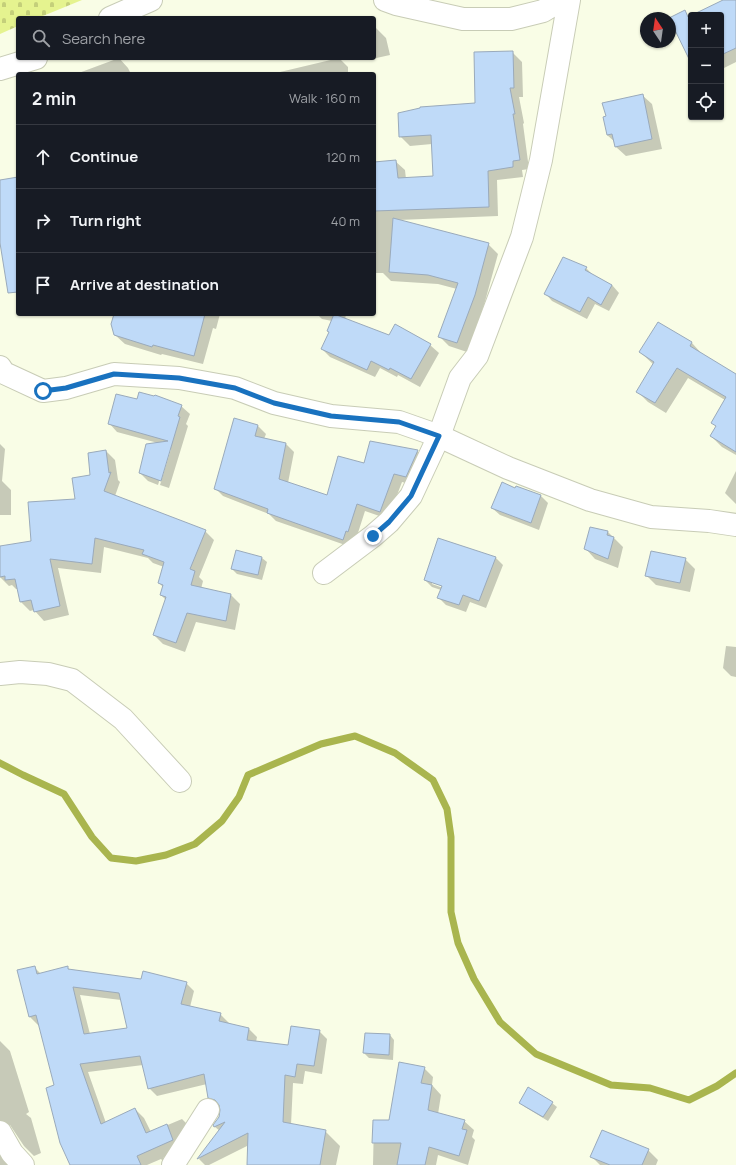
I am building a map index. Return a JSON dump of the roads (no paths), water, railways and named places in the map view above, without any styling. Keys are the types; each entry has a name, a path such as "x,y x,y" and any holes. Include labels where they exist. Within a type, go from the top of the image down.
{"street":[{"path":"115,16 151,0"},
{"path":"385,0 396,4 463,19 511,19 543,11 561,0"},
{"path":"324,573 373,536 398,513 411,496 439,436 460,378 477,356 522,237 542,160 569,0"},
{"path":"0,69 29,60"},
{"path":"0,367 4,373 43,391 66,388 114,374 179,378 235,388 274,403 331,416 399,422 439,436 508,468 590,500 651,517 709,521 736,525"},
{"path":"0,674 27,672 48,674 72,680 123,719 180,781"},
{"path":"173,1165 208,1110"},
{"path":"0,1132 12,1153 23,1165"}],"waterway":[{"path":"0,763 64,794 92,837 111,858 136,861 166,855 195,844 222,821 239,797 248,775 321,744 355,736 395,753 433,780 447,809 451,837 451,912 458,943 474,979 500,1022 536,1054 611,1085 650,1088 689,1100 717,1086 736,1073"}]}
